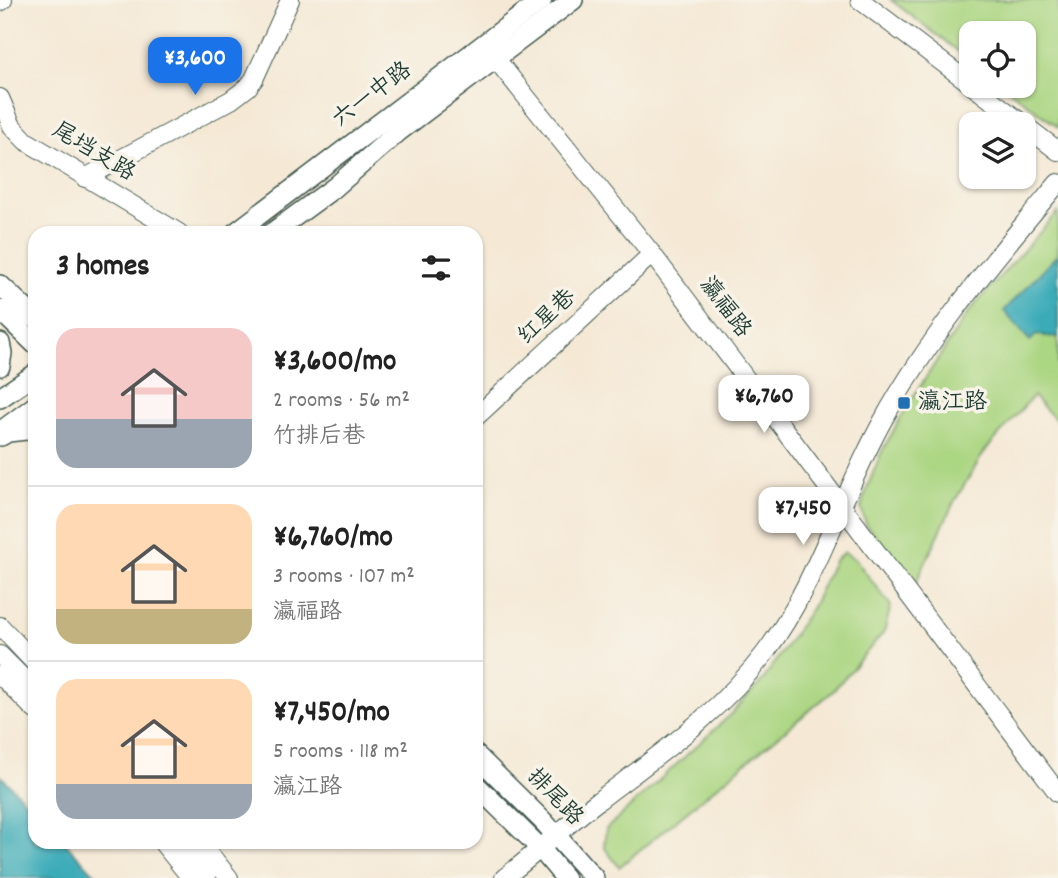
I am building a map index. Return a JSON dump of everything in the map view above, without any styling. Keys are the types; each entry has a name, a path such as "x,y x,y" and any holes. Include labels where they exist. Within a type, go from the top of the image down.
{"main road":[{"name":"六一中路","path":"244,226 542,0"},
{"name":"六一中路","path":"282,226 335,187 398,132 573,0"},
{"path":"0,285 11,293 28,298"},
{"path":"0,285 28,311"},
{"path":"0,310 28,337"},
{"path":"0,343 0,366"},
{"path":"0,398 28,379"},
{"path":"0,434 28,412"},
{"path":"0,434 28,430"},
{"name":"排尾路","path":"483,762 555,834 594,878"},
{"name":"排尾路","path":"483,792 540,848 565,878"}],"street":[{"path":"85,178 230,100 248,87 290,0"},
{"path":"860,0 959,75"},
{"name":"瀛福路","path":"495,58 652,254 1058,793"},
{"name":"尾垱支路","path":"0,98 6,133 26,141 167,226"},
{"path":"989,98 1008,112"},
{"path":"1036,134 1058,151"},
{"path":"504,878 555,834 714,709 747,675 773,641 798,600 880,425 930,342 1058,183"},
{"name":"红星巷","path":"483,411 652,254"},
{"path":"0,626 28,656"},
{"path":"0,655 28,684"},
{"path":"0,675 28,703"},
{"path":"168,849 191,878"},
{"path":"184,849 207,878"},
{"path":"206,849 229,878"}],"green space":[{"path":"891,0 1058,0 1058,127 1020,98 1036,98 1036,21 959,21 959,52"},
{"path":"1058,212 1058,254 1004,311 1036,335 1058,337 1058,422 1033,396 985,451 954,502 915,585 866,525 861,507 867,488 882,451 908,405 969,311"},
{"path":"844,552 855,559 891,606 884,632 832,692 619,867 604,847 606,829 727,718 763,680 812,607 834,561"}],"water":[{"path":"1058,254 1058,337 1036,335 1030,341 1004,311"},
{"path":"0,775 28,804 28,849 71,849 99,878 0,878"}],"place":[{"name":"瀛江路","path":"904,403"}]}
